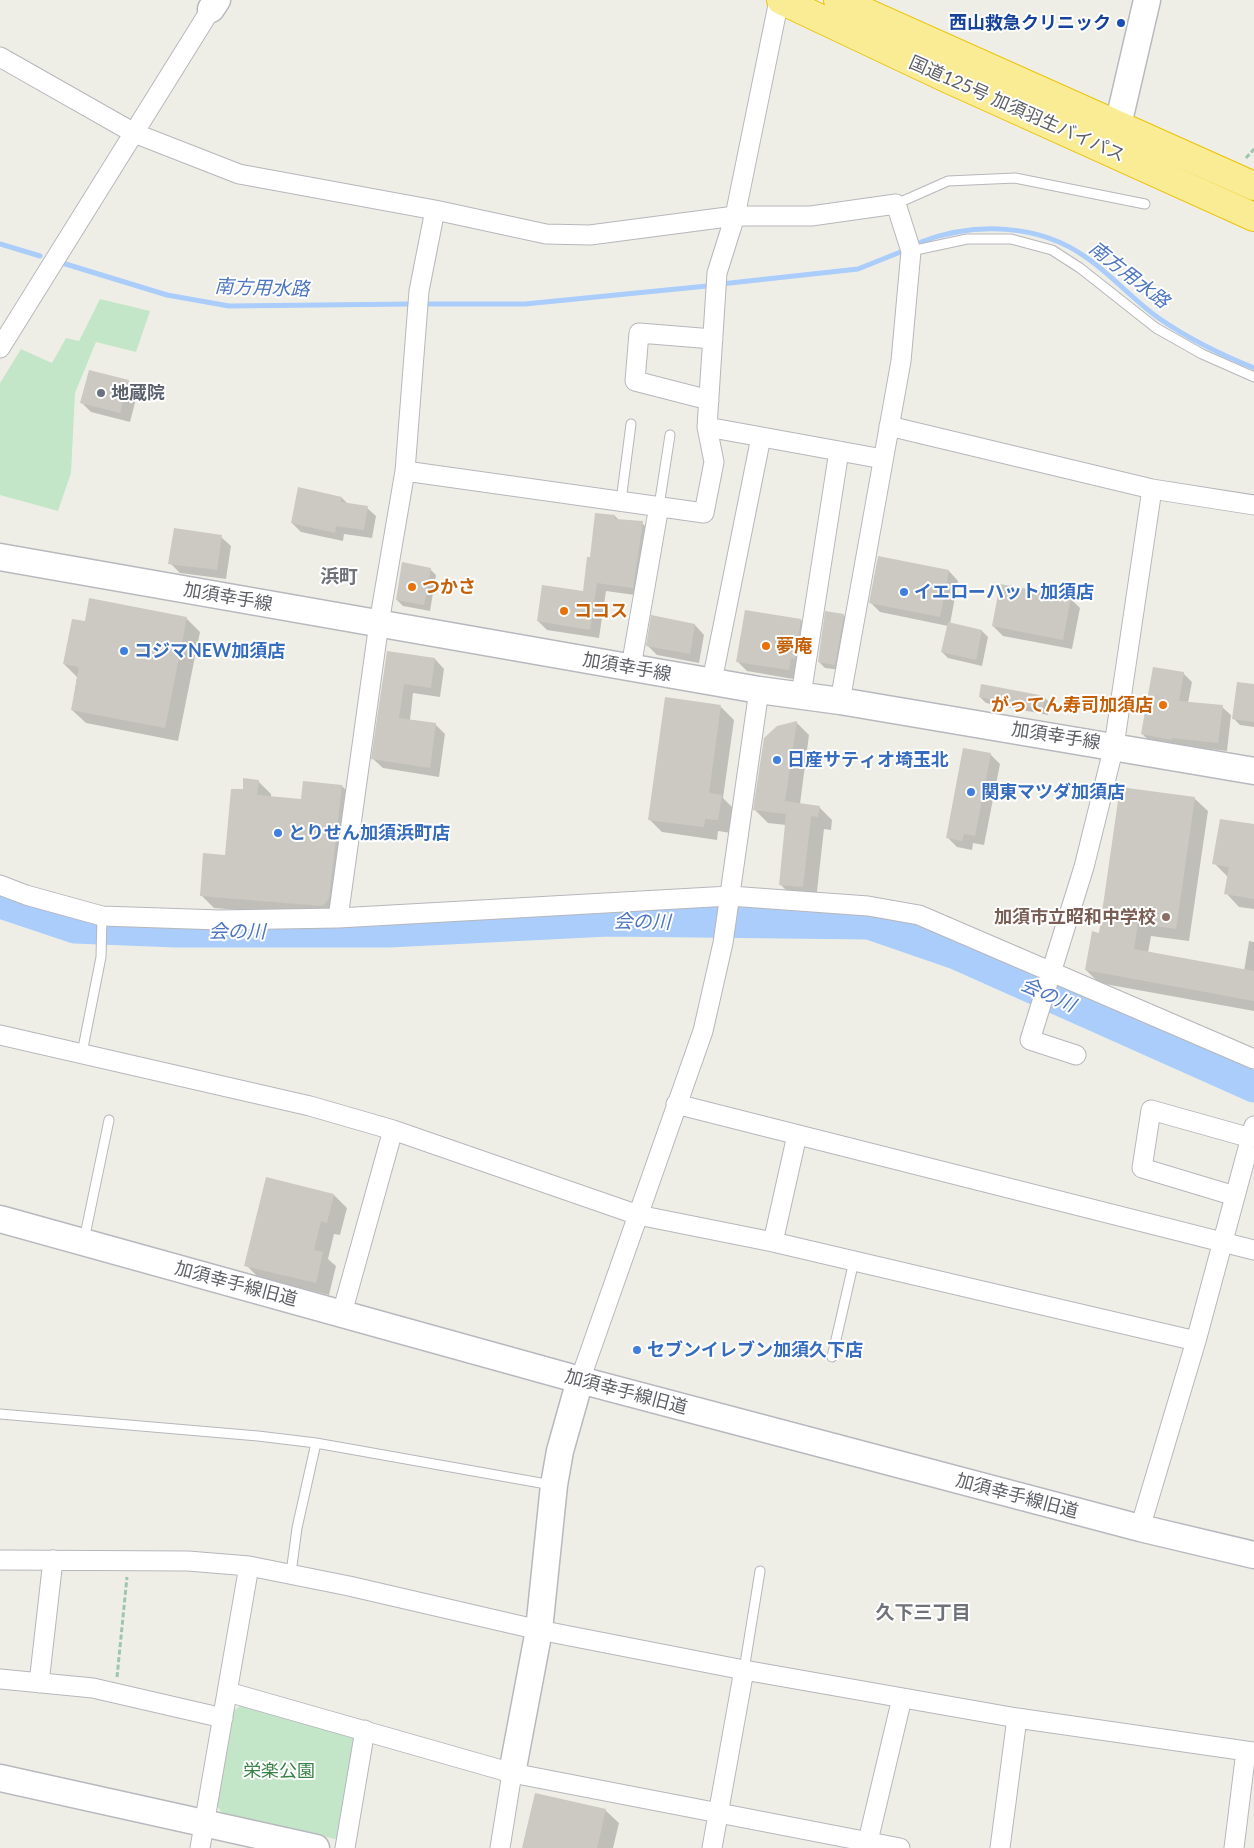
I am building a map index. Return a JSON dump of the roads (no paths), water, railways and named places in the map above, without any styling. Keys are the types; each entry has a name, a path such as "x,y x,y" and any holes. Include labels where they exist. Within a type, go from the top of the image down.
{"highway":[{"name":"国道125号 加須羽生バイパス","path":"780,0 944,77 1254,217"},
{"name":"国道125号 加須羽生バイパス","path":"838,0 1254,186"}],"street":[{"path":"405,471 704,513 714,462 707,427 717,273 735,216 780,0"},
{"path":"1118,124 1147,0"},
{"path":"2,341 214,5"},
{"path":"0,57 134,133 239,174 435,210 546,234 590,236 735,216 812,216 896,204 911,251 901,361 840,700"},
{"path":"338,918 379,623 405,471 410,380 419,291 435,210"},
{"path":"709,400 635,381 639,333 713,339"},
{"path":"889,426 1152,489 1254,505"},
{"path":"707,427 883,459"},
{"path":"712,681 761,437"},
{"path":"802,695 839,451"},
{"path":"1076,1055 1030,1040 1084,867 1114,746 1152,489"},
{"path":"631,667 659,506"},
{"name":"加須幸手線","path":"0,557 760,690 840,700 1254,771"},
{"path":"500,1848 539,1630 554,1485 560,1451 580,1380 703,1031 723,943 760,690"},
{"path":"0,885 26,895 102,916 220,920 338,918 728,901 868,906 919,915 1254,1059"},
{"path":"0,1035 301,1104 393,1130 638,1215 854,1260 1196,1341"},
{"path":"676,1104 1254,1250"},
{"path":"1140,1528 1196,1341 1223,1242 1252,1132 1151,1110 1142,1168 1235,1196"},
{"path":"342,1313 393,1130"},
{"path":"773,1242 797,1135"},
{"name":"加須幸手線旧道","path":"0,1219 580,1380 1140,1528 1254,1555"},
{"path":"0,1560 188,1561 249,1566 291,1573 539,1630 744,1670 1017,1718 1250,1752 1234,1848"},
{"path":"39,1683 53,1560"},
{"path":"200,1848 249,1566"},
{"path":"712,1848 744,1670"},
{"path":"0,1679 93,1688 223,1718"},
{"path":"228,1692 512,1773 719,1811 900,1848"},
{"path":"868,1841 902,1698"},
{"path":"1000,1848 1017,1718"},
{"path":"345,1848 365,1730"},
{"path":"0,1778 316,1848"}],"lane":[{"path":"896,204 948,181 1015,178 1145,204"},
{"path":"911,251 967,239 1011,240 1052,250 1080,268 1156,328 1202,354 1254,377"},
{"path":"621,501 631,424"},
{"path":"659,506 670,435"},
{"path":"82,1053 100,957 102,916"},
{"path":"83,1242 109,1120"},
{"path":"832,1358 854,1260"},
{"path":"0,1414 258,1436 316,1443 554,1485"},
{"path":"291,1573 297,1528 316,1443"},
{"path":"744,1670 760,1571"}],"waterway":[{"name":"南方用水路","path":"921,242 963,231 984,229 1006,229 1048,238 1068,246 1087,258 1150,312 1182,333 1254,368"},
{"name":"南方用水路","path":"0,244 40,256"},
{"name":"南方用水路","path":"721,284 858,269 903,251"},
{"name":"南方用水路","path":"59,262 167,295 229,306 410,304"},
{"name":"南方用水路","path":"427,304 525,304 707,286"},
{"name":"会の川","path":"0,903 75,928 176,932 389,932 608,921 869,924 956,954 1254,1087"}],"place":[{"name":"西山救急クリニック","path":"1121,23"},
{"name":"地蔵院","path":"101,393"},
{"name":"つかさ","path":"412,587"},
{"name":"イエローハット加須店","path":"904,592"},
{"name":"ココス","path":"564,611"},
{"name":"夢庵","path":"766,646"},
{"name":"コジマNEW加須店","path":"124,651"},
{"name":"がってん寿司加須店","path":"1163,705"},
{"name":"日産サティオ埼玉北","path":"777,760"},
{"name":"関東マツダ加須店","path":"971,792"},
{"name":"とりせん加須浜町店","path":"278,833"},
{"name":"加須市立昭和中学校","path":"1166,917"},
{"name":"セブンイレブン加須久下店","path":"637,1350"}],"district":[{"name":"浜町","path":"339,577"},
{"name":"久下三丁目","path":"923,1613"}],"park label":[{"name":"栄楽公園","path":"279,1771"}]}
